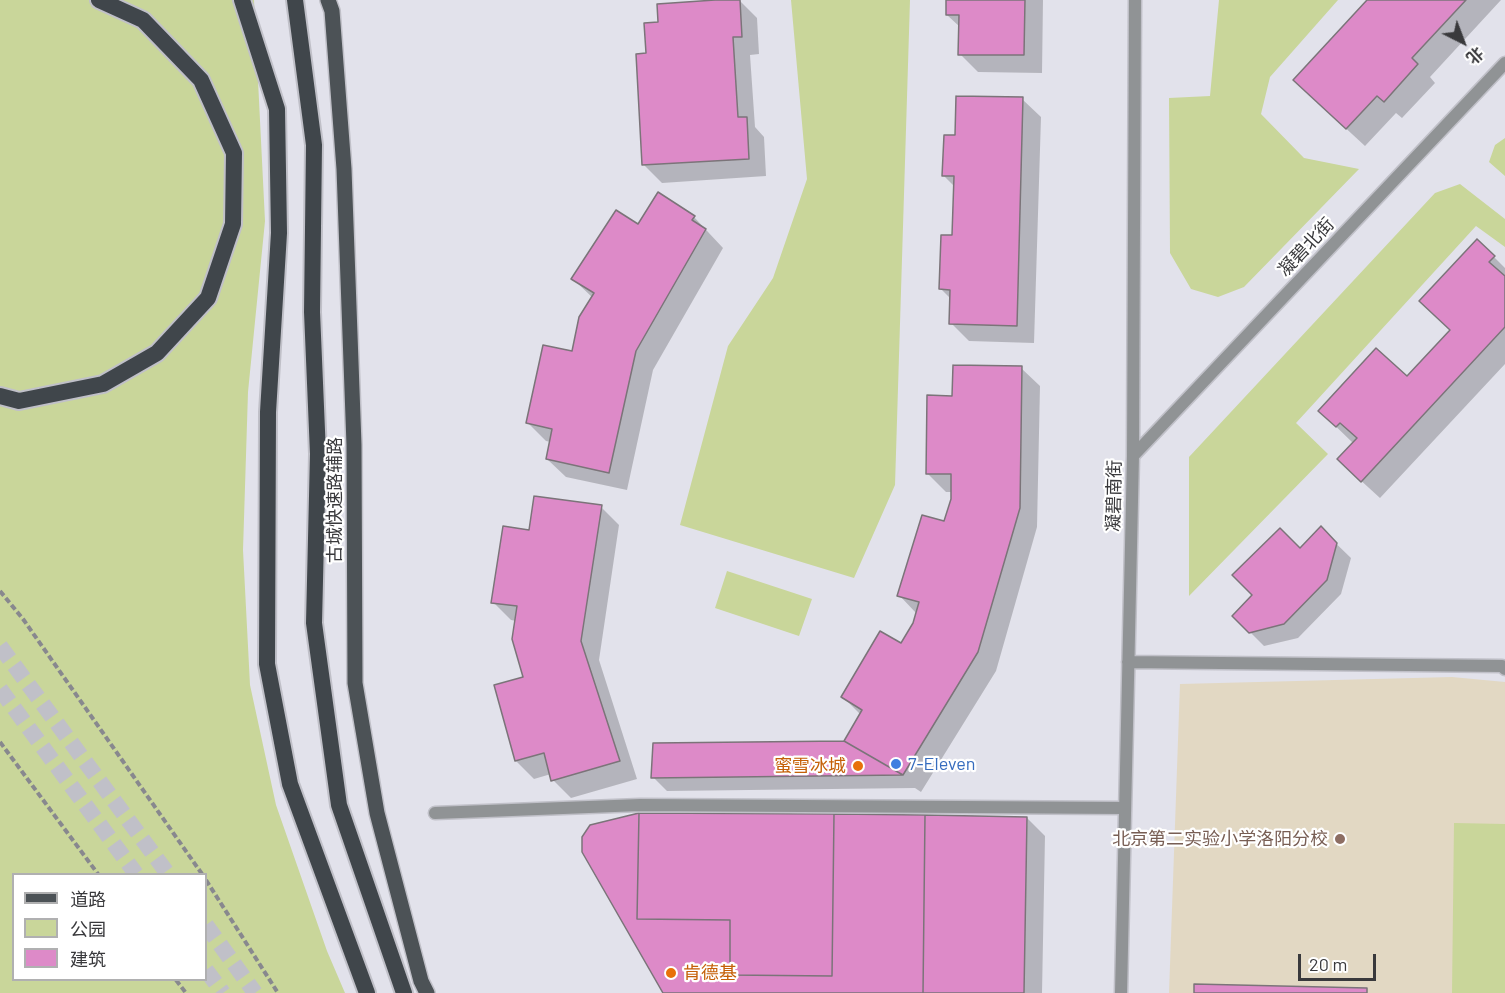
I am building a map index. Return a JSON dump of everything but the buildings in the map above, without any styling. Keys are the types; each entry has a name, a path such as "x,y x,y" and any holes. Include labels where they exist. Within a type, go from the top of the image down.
{"highway":[{"path":"0,396 19,401 103,384 157,354 208,298 233,224 234,153 201,80 143,20 99,0"},
{"path":"243,0 277,109 279,232 268,412 267,664 290,784 367,993"},
{"path":"295,0 314,145 312,312 318,454 314,623 339,805 404,993"}],"main road":[{"name":"古城快速路辅路","path":"328,0 332,11 344,169 354,445 355,683 377,813 421,981 427,993"}],"street":[{"name":"凝碧南街","path":"1121,993 1133,456 1135,0"},
{"name":"凝碧北街","path":"1133,456 1505,63"},
{"path":"1128,662 1502,666 1505,669"},
{"path":"435,813 640,805 1125,808"}],"path":[{"path":"0,591 23,619 201,873"},
{"path":"0,742 97,873"},
{"path":"207,882 278,993"},
{"path":"177,981 186,993"}],"shaded area":[{"name":"北京第二实验小学洛阳分校","path":"1452,677 1505,682 1505,993 1169,993 1180,684"}],"green space":[{"path":"0,0 254,0 265,221 248,392 243,550 250,685 276,805 327,951 345,993 0,993"},
{"path":"791,0 910,0 895,485 854,578 680,525 728,346 773,278 807,179"},
{"path":"1219,0 1338,0 1270,77 1261,114 1304,158 1359,169 1244,287 1218,297 1191,289 1170,253 1169,98 1210,96"},
{"path":"1505,138 1505,176 1489,162 1495,145"},
{"path":"1460,184 1505,219 1505,247 1476,226 1296,423 1328,454 1189,596 1189,457 1435,193"},
{"path":"727,571 812,599 799,636 715,608"},
{"path":"1454,823 1505,824 1505,993 1452,993"}],"tunnel":[{"path":"0,646 167,873"},
{"path":"0,689 135,873"},
{"path":"207,926 255,993"},
{"path":"207,971 223,993"}],"place":[{"name":"7-Eleven","path":"896,764"},
{"name":"蜜雪冰城","path":"858,766"},
{"name":"北京第二实验小学洛阳分校","path":"1340,839"},
{"name":"肯德基","path":"671,973"}]}
